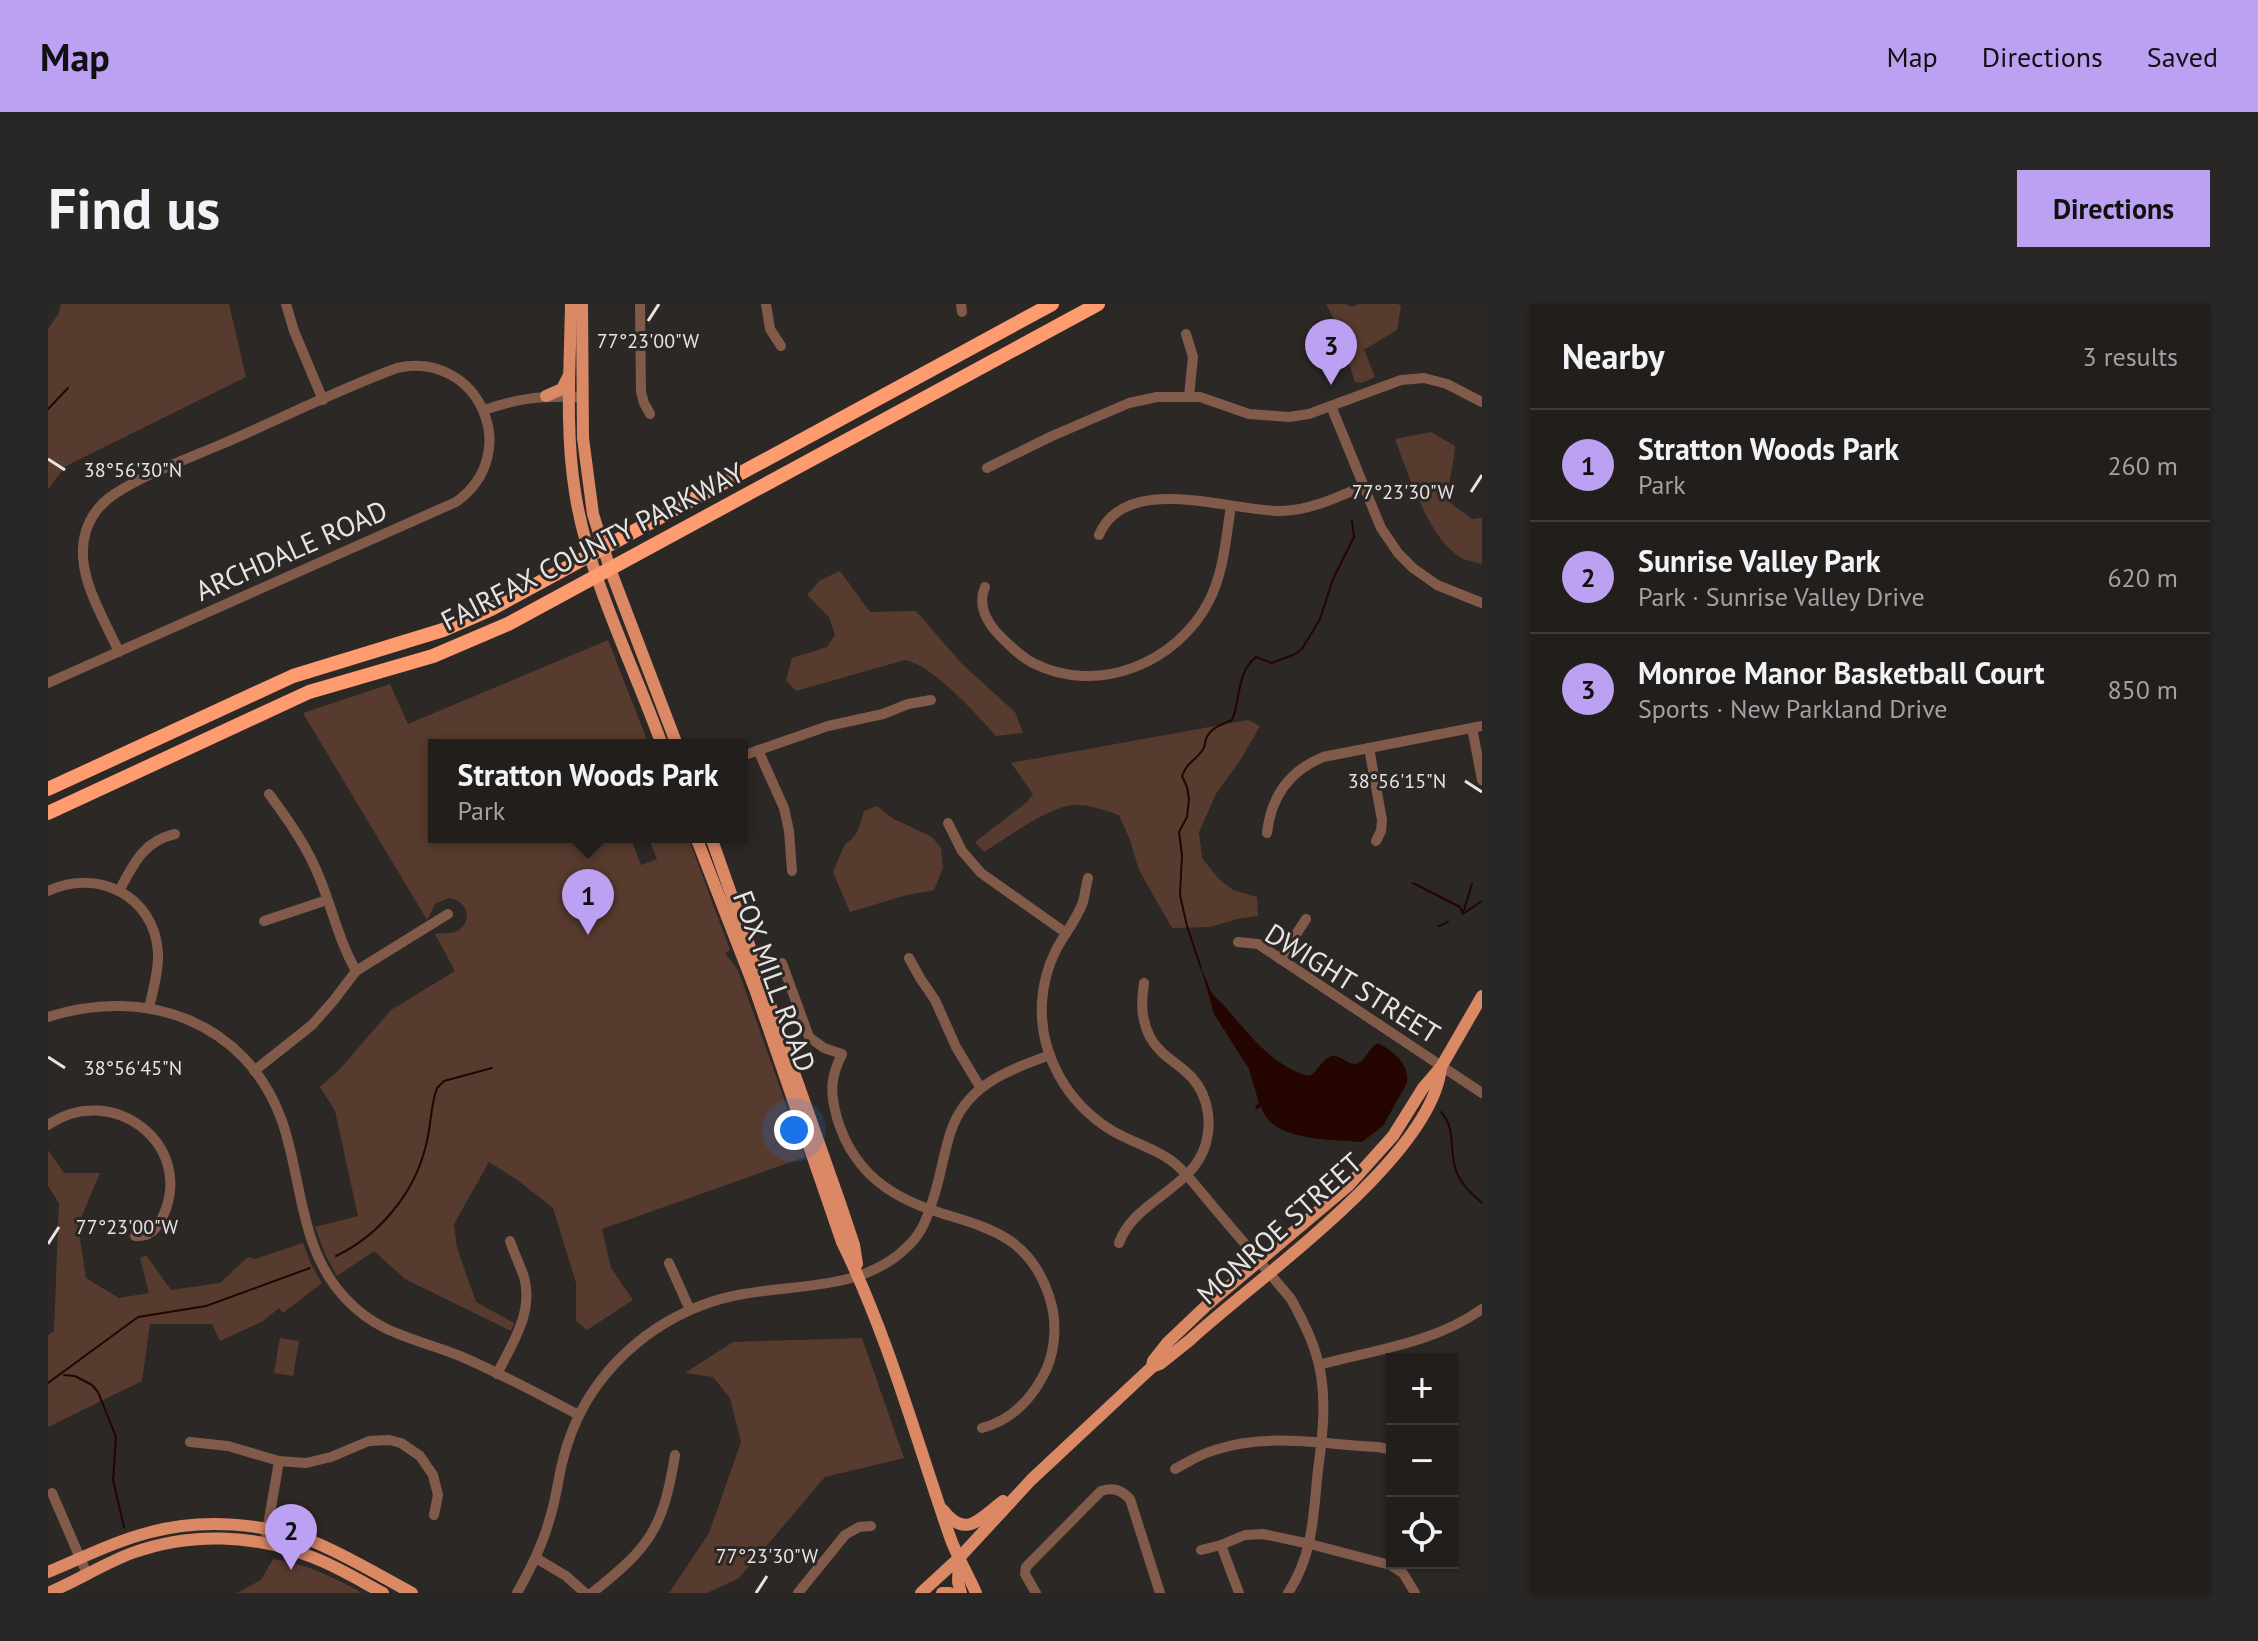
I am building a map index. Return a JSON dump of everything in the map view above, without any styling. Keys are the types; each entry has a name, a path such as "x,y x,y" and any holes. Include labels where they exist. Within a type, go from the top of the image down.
{"highway":[{"name":"FAIRFAX COUNTY PARKWAY","path":"48,789 293,676 468,620 1052,304"},
{"name":"FAIRFAX COUNTY PARKWAY","path":"48,813 309,692 433,656 492,631 1098,304"}],"main road":[{"path":"571,304 570,448 584,533 597,552"},
{"path":"582,304 583,438 597,552 660,739"},
{"path":"546,396 562,389 570,372"},
{"path":"604,572 674,739"},
{"name":"FOX MILL ROAD","path":"698,843 755,989 842,1242 859,1276 959,1558 976,1593"},
{"name":"FOX MILL ROAD","path":"713,843 854,1245 859,1276"},
{"name":"MONROE STREET","path":"921,1593 959,1558 1031,1480 1152,1367 1190,1340 1264,1267 1344,1208 1379,1173 1436,1093 1441,1067 1482,996"},
{"path":"940,1505 957,1524 966,1526 1031,1480"},
{"path":"48,1572 134,1537 172,1528 217,1524 266,1536 383,1593"},
{"path":"48,1593 128,1555 171,1542 266,1536 301,1538 324,1546 412,1593"},
{"name":"FOX MILL ROAD","path":"959,1558 961,1593"},
{"path":"942,1593 950,1593"}],"street":[{"path":"286,304 323,400"},
{"path":"640,304 641,392 650,414"},
{"path":"766,304 770,329 781,346"},
{"path":"1186,334 1193,357 1189,396"},
{"path":"119,652 88,582 83,565 83,547 86,531 97,509 121,489 397,368 422,366 438,370 471,391 484,410 520,399 583,397"},
{"path":"987,468 1129,403 1157,397 1200,397 1249,414 1299,416 1412,378 1436,380 1482,402"},
{"path":"1331,406 1381,528 1398,553 1437,585 1482,603"},
{"name":"ARCHDALE ROAD","path":"48,683 456,502 476,483 487,459 489,434 484,410"},
{"path":"1099,535 1104,523 1113,515 1145,502 1179,498 1265,511 1299,509 1364,486"},
{"path":"985,587 982,606 987,619 1017,652 1034,663 1074,675 1101,675 1130,669 1153,660 1170,648 1201,615 1218,580 1231,506"},
{"path":"748,754 828,726 931,700"},
{"path":"1267,833 1274,802 1284,786 1297,772 1323,757 1477,727 1482,780"},
{"path":"1369,748 1382,820 1376,841"},
{"path":"758,750 784,808 792,871"},
{"path":"269,794 300,837 316,868 342,945 356,971"},
{"path":"948,823 962,851 981,873 1066,933"},
{"path":"119,891 143,851 157,840 175,834"},
{"path":"1088,878 1083,900 1051,963 1043,993 1043,1032 1050,1055 1066,1087 1085,1110 1114,1131 1160,1154 1186,1175 1291,1299 1304,1322 1319,1365 1322,1444 1310,1544 1288,1593"},
{"path":"48,891 64,884 96,883 119,891 140,907 155,935 158,963 149,1008"},
{"path":"264,921 327,900"},
{"path":"254,1071 312,1025 356,971 448,914"},
{"path":"1280,959 1306,919"},
{"name":"DWIGHT STREET","path":"1238,942 1258,944 1482,1093"},
{"path":"909,958 935,1000 956,1047 980,1087"},
{"path":"782,963 809,1037 824,1048 842,1054 832,1073 834,1105 843,1136 861,1165 883,1186 903,1199 989,1228 1011,1241 1039,1272 1051,1301 1054,1325 1053,1345 1041,1380 1013,1413 982,1428"},
{"path":"1119,1243 1128,1224 1186,1175 1204,1152 1207,1140 1209,1115 1206,1103 1191,1077 1161,1053 1149,1036 1142,1013 1144,983"},
{"path":"48,1017 97,1006 149,1008 186,1019 230,1046 254,1071 282,1122 312,1245 337,1289 358,1310 382,1327 454,1354 579,1415"},
{"path":"517,1593 536,1558 550,1519 566,1449 579,1415 598,1384 625,1353 656,1328 690,1310 744,1294 815,1286 859,1276 906,1249 923,1227 956,1119 965,1103 980,1087 1006,1071 1050,1055"},
{"path":"48,1125 71,1113 104,1110 132,1119 150,1134 166,1161 169,1198 156,1228 146,1235 135,1236"},
{"path":"497,1374 521,1326 527,1298 524,1276 510,1241"},
{"path":"669,1263 690,1310"},
{"path":"1319,1365 1441,1333 1482,1309"},
{"path":"190,1442 228,1446 279,1461 306,1463 377,1440 401,1443 420,1456 433,1475 438,1495 434,1515"},
{"path":"1175,1469 1197,1456 1234,1445 1275,1440 1386,1449"},
{"path":"592,1593 632,1560 652,1535 665,1505 675,1455"},
{"path":"266,1536 279,1461"},
{"path":"1036,1593 1025,1574 1026,1567 1101,1491 1110,1488 1122,1491 1130,1499 1160,1593"},
{"path":"52,1493 87,1574"},
{"path":"798,1593 845,1535 859,1527 871,1526"},
{"path":"1201,1550 1245,1535 1263,1534 1390,1565 1403,1573 1415,1593"},
{"path":"1221,1545 1239,1593"},
{"path":"536,1558 566,1576 585,1593"}],"shaded area":[{"path":"61,304 229,304 246,377 66,466 48,489 48,329"},
{"path":"1326,304 1401,306 1397,330 1364,350 1375,377 1362,383 1355,382 1336,323"},
{"path":"1431,432 1455,446 1449,502 1472,519 1482,518 1482,564 1463,559 1440,537 1421,505 1395,439"},
{"path":"840,571 870,612 916,611 962,664 1015,712 1023,733 996,736 941,681 929,671 905,660 796,691 786,680 792,658 827,647 835,635 829,617 807,595 819,581"},
{"path":"608,640 647,739 428,739 428,843 632,843 641,865 657,859 650,843 690,843 730,950 725,953 738,970 805,1157 602,1229 611,1268 633,1300 587,1330 576,1321 576,1283 553,1208 489,1162 454,1224 457,1248 476,1302 514,1323 511,1331 405,1279 374,1251 337,1276 315,1227 358,1216 335,1111 320,1087 340,1069 391,1010 455,971 435,934 462,928 467,918 462,904 448,898 435,904 427,920 303,713 390,684 408,724"},
{"path":"1248,720 1260,726 1216,794 1199,832 1202,858 1218,878 1233,890 1257,897 1258,916 1210,927 1172,928 1139,870 1119,815 1097,808 1075,805 1053,811 984,852 975,842 1033,794 1011,763"},
{"path":"877,806 892,818 932,837 941,848 943,868 934,890 850,912 833,872 845,844 858,830 864,811"},
{"path":"1201,968 1213,994 1254,1040 1274,1058 1297,1072 1310,1076 1333,1056 1356,1064 1378,1043 1395,1054 1406,1070 1407,1083 1383,1126 1362,1142 1319,1139 1277,1127 1261,1107 1256,1109 1259,1103 1249,1069 1214,1014"},
{"path":"48,1150 64,1173 100,1173 78,1225 86,1278 119,1298 149,1293 140,1258 146,1255 171,1290 220,1283 248,1257 255,1259 303,1243 322,1283 283,1313 279,1308 263,1321 220,1341 212,1324 150,1324 142,1381 48,1427 48,1335 54,1331 59,1203 48,1186"},
{"path":"280,1338 299,1341 293,1376 274,1373"},
{"path":"862,1338 904,1458 825,1477 739,1578 707,1593 669,1593 709,1533 741,1442 730,1398 713,1377 685,1373 733,1342"},
{"path":"273,1559 319,1572 362,1593 237,1593 261,1580"}],"waterway":[{"path":"48,409 68,388"},
{"path":"1201,968 1180,895 1182,855 1179,832 1187,817 1189,799 1182,776 1202,751 1211,732 1232,720 1242,678 1250,663 1256,657 1272,663 1302,649 1320,619 1333,579 1354,537 1352,521"},
{"path":"1413,883 1460,907 1463,914"},
{"path":"1463,913 1472,884"},
{"path":"1464,913 1482,901"},
{"path":"1439,926 1448,922"},
{"path":"336,1256 366,1237 403,1198 425,1149 437,1088 444,1081 492,1068"},
{"path":"1441,1112 1449,1125 1457,1173 1482,1203"},
{"path":"48,1383 138,1317 206,1306 310,1268"},
{"path":"64,1375 75,1376 98,1392 116,1437 113,1480 124,1527"}],"place":[{"name":"Monroe Manor Basketball Court","path":"1331,385"},
{"name":"Stratton Woods Park","path":"588,935"},
{"name":"Sunrise Valley Park","path":"291,1570"}]}
